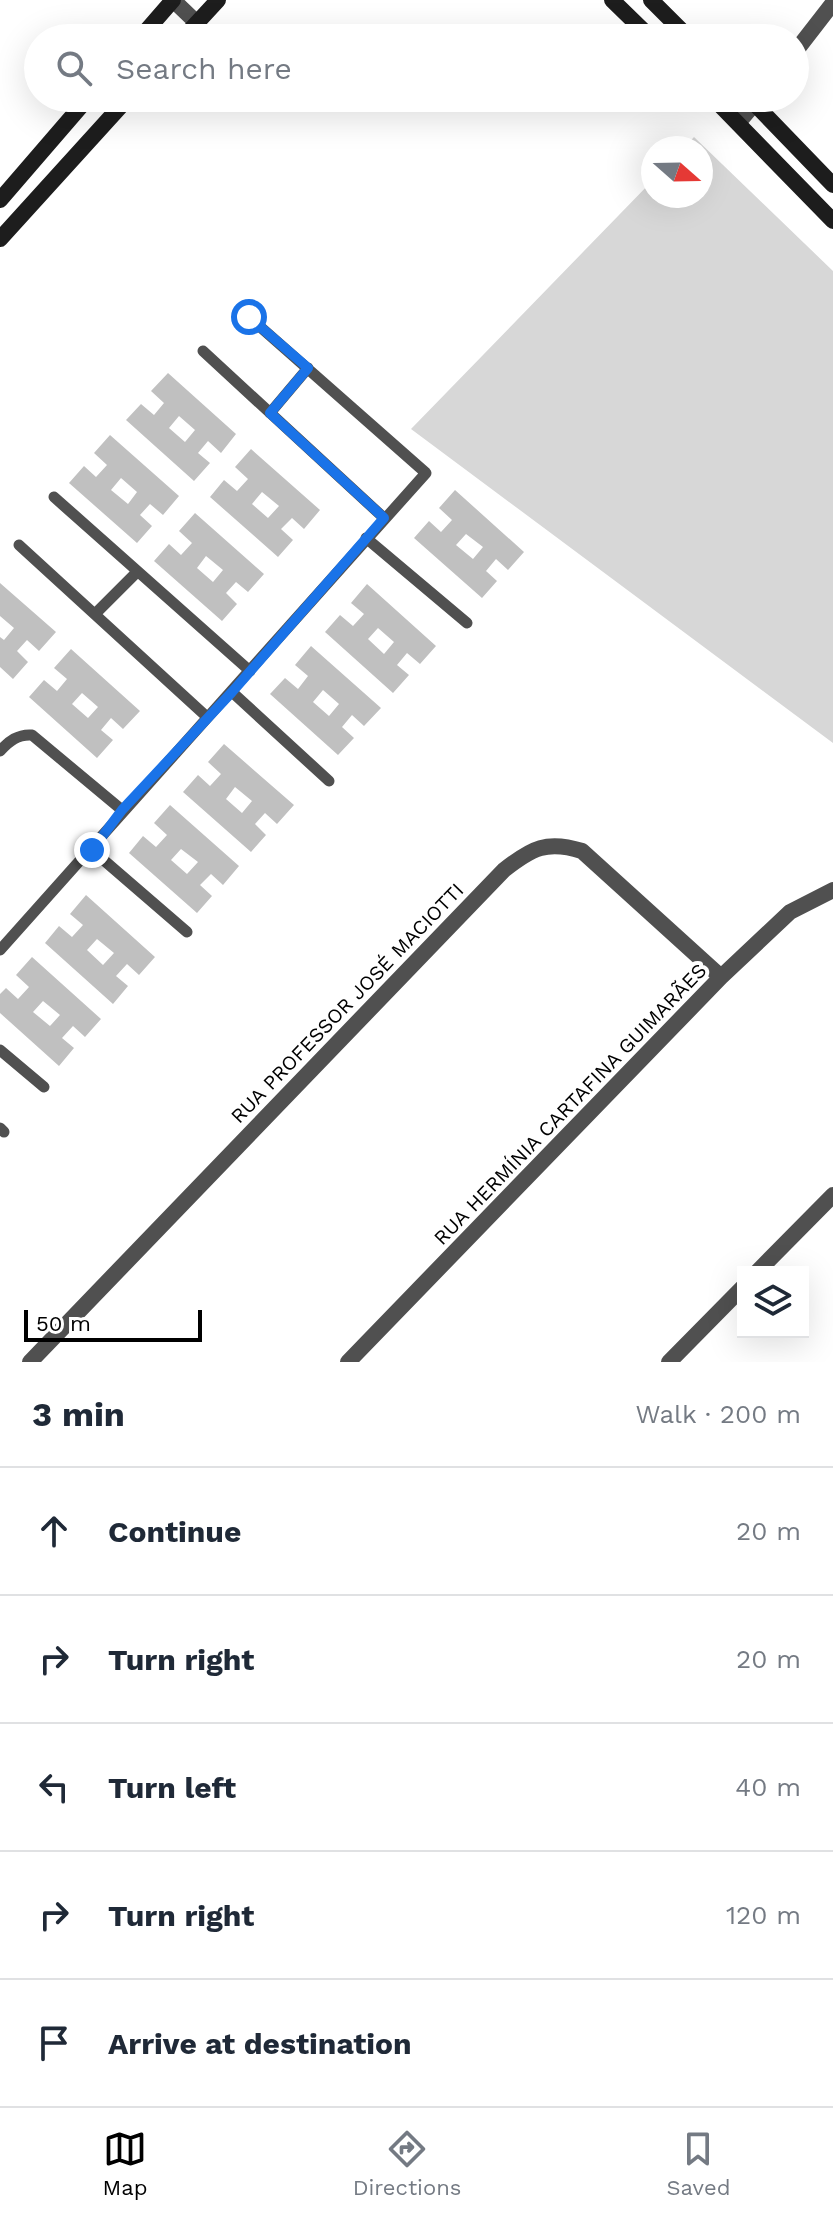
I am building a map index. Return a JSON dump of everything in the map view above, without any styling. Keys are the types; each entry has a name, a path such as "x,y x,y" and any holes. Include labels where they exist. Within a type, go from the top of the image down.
{"street":[{"path":"152,24 173,0 197,23 218,0"},
{"path":"612,0 637,24"},
{"path":"651,0 675,24"},
{"path":"809,34 833,3"},
{"path":"0,200 76,112"},
{"path":"0,239 115,112"},
{"path":"727,112 833,221"},
{"path":"738,123 746,112"},
{"path":"765,112 833,185"},
{"name":"RUA PROFESSOR JOSÉ MACIOTTI","path":"30,1362 504,870 522,856 552,844 582,851 721,977"},
{"name":"RUA HERMÍNIA CARTAFINA GUIMARÃES","path":"348,1362 721,977 790,912 833,890"},
{"path":"763,1266 833,1195"},
{"path":"669,1362 737,1293"}],"lane":[{"path":"0,950 426,473 249,317"},
{"path":"203,351 384,518"},
{"path":"270,413 308,368"},
{"path":"54,497 250,671"},
{"path":"366,538 467,623"},
{"path":"19,545 207,717"},
{"path":"95,614 137,572"},
{"path":"232,692 329,781"},
{"path":"0,751 9,741 23,734 32,735 122,810"},
{"path":"92,850 187,932"},
{"path":"0,1050 44,1087"}],"shaded area":[{"path":"713,155 833,271 833,743 411,429 641,192 641,208 713,208"}],"building":[{"path":"168,373 236,434 221,453 208,441 198,453 210,463 194,481 126,420 141,404 154,415 164,403 151,391","holes":["179,416 195,430 185,442 169,428"]},
{"path":"110,435 179,496 163,515 150,504 140,515 152,526 137,543 69,483 84,466 96,477 107,465 94,453","holes":["121,478 137,492 128,504 111,490"]},
{"path":"251,449 320,510 304,529 292,518 281,529 293,540 278,557 210,497 224,480 237,491 248,479 235,467","holes":["262,492 279,506 268,518 252,504"]},
{"path":"455,490 524,552 508,570 496,559 486,571 497,581 482,598 414,538 429,521 441,532 452,520 439,508","holes":["466,534 483,547 473,559 456,545"]},
{"path":"195,513 264,574 248,592 236,582 226,593 237,604 222,621 154,561 169,544 181,555 192,543 179,531","holes":["206,556 223,570 213,582 197,568"]},
{"path":"0,583 56,632 39,651 27,640 17,651 28,662 13,679 0,667 0,637 4,640 14,628 0,616"},
{"path":"367,584 436,646 420,664 407,653 397,665 409,675 393,693 325,632 340,615 353,626 364,614 351,603","holes":["378,628 394,642 384,654 368,639"]},
{"path":"311,646 381,708 364,726 352,715 342,727 354,738 338,755 270,694 285,678 298,689 308,676 295,665","holes":["323,690 339,704 329,716 313,702"]},
{"path":"71,649 140,711 123,729 111,718 101,730 113,740 97,758 29,697 44,680 57,691 67,679 54,668","holes":["82,693 98,707 88,718 72,704"]},
{"path":"224,744 294,805 277,824 265,813 255,824 266,835 251,852 183,792 198,775 210,786 221,774 208,762","holes":["235,787 252,801 242,813 226,799"]},
{"path":"170,805 239,866 223,885 211,874 200,885 212,896 197,913 129,853 143,836 156,847 167,835 154,823","holes":["181,849 198,862 187,874 171,860"]},
{"path":"86,895 155,957 139,975 127,964 116,976 128,986 113,1004 45,943 59,926 72,937 83,925 70,914","holes":["97,939 114,953 103,965 87,950"]},
{"path":"32,957 101,1019 85,1037 73,1026 62,1038 74,1048 59,1066 0,1013 0,994 6,988 18,999 29,987 16,975","holes":["43,1001 60,1015 50,1026 33,1012"]}],"route":[{"path":"92,850 122,810 232,692 384,518 270,413 308,368 249,317"}]}
